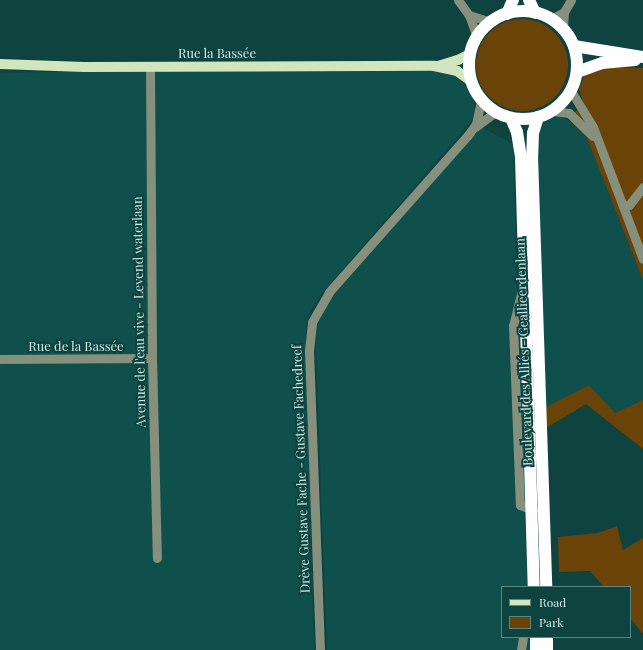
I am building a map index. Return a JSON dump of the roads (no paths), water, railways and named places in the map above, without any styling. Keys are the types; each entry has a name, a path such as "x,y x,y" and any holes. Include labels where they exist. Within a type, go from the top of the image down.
{"highway":[{"path":"507,14 513,0"},
{"path":"529,0 536,13"},
{"path":"536,13 551,19 562,28 574,46 577,72 571,91 553,110 538,117 524,120 511,118 496,112 481,101 471,81 470,54 477,37 490,22 507,14 536,13"},
{"path":"574,46 643,58"},
{"path":"577,72 602,63 643,58"},
{"name":"Boulevard des Alliés - Geallieerdenlaan","path":"538,117 532,144 546,586"},
{"name":"Boulevard des Alliés - Geallieerdenlaan","path":"511,118 521,148 533,510 534,586"},
{"path":"536,638 536,650"},
{"path":"547,638 547,650"}],"main road":[{"name":"Rue la Bassée","path":"434,66 458,60 470,54"},
{"name":"Rue la Bassée","path":"0,64 84,67 434,66 457,71 471,81"}],"street":[{"path":"458,0 471,18 477,37"},
{"path":"562,28 564,12 571,0"},
{"path":"551,19 564,12"},
{"path":"471,18 490,22"},
{"name":"Avenue de l'eau vive - Levend waterlaan","path":"150,66 152,358 157,558"},
{"path":"571,91 593,127 643,259"},
{"name":"Drève Gustave Fache - Gustave Fachedreef","path":"320,650 309,351 312,322 329,292 476,124 481,101"},
{"path":"553,110 569,112 576,117 598,142"},
{"name":"Drève Gustave Fache - Gustave Fachedreef","path":"471,130 496,112"},
{"path":"623,206 629,205 643,187"},
{"name":"Rue de la Bassée","path":"0,359 152,358"},
{"path":"521,650 523,638"}]}
